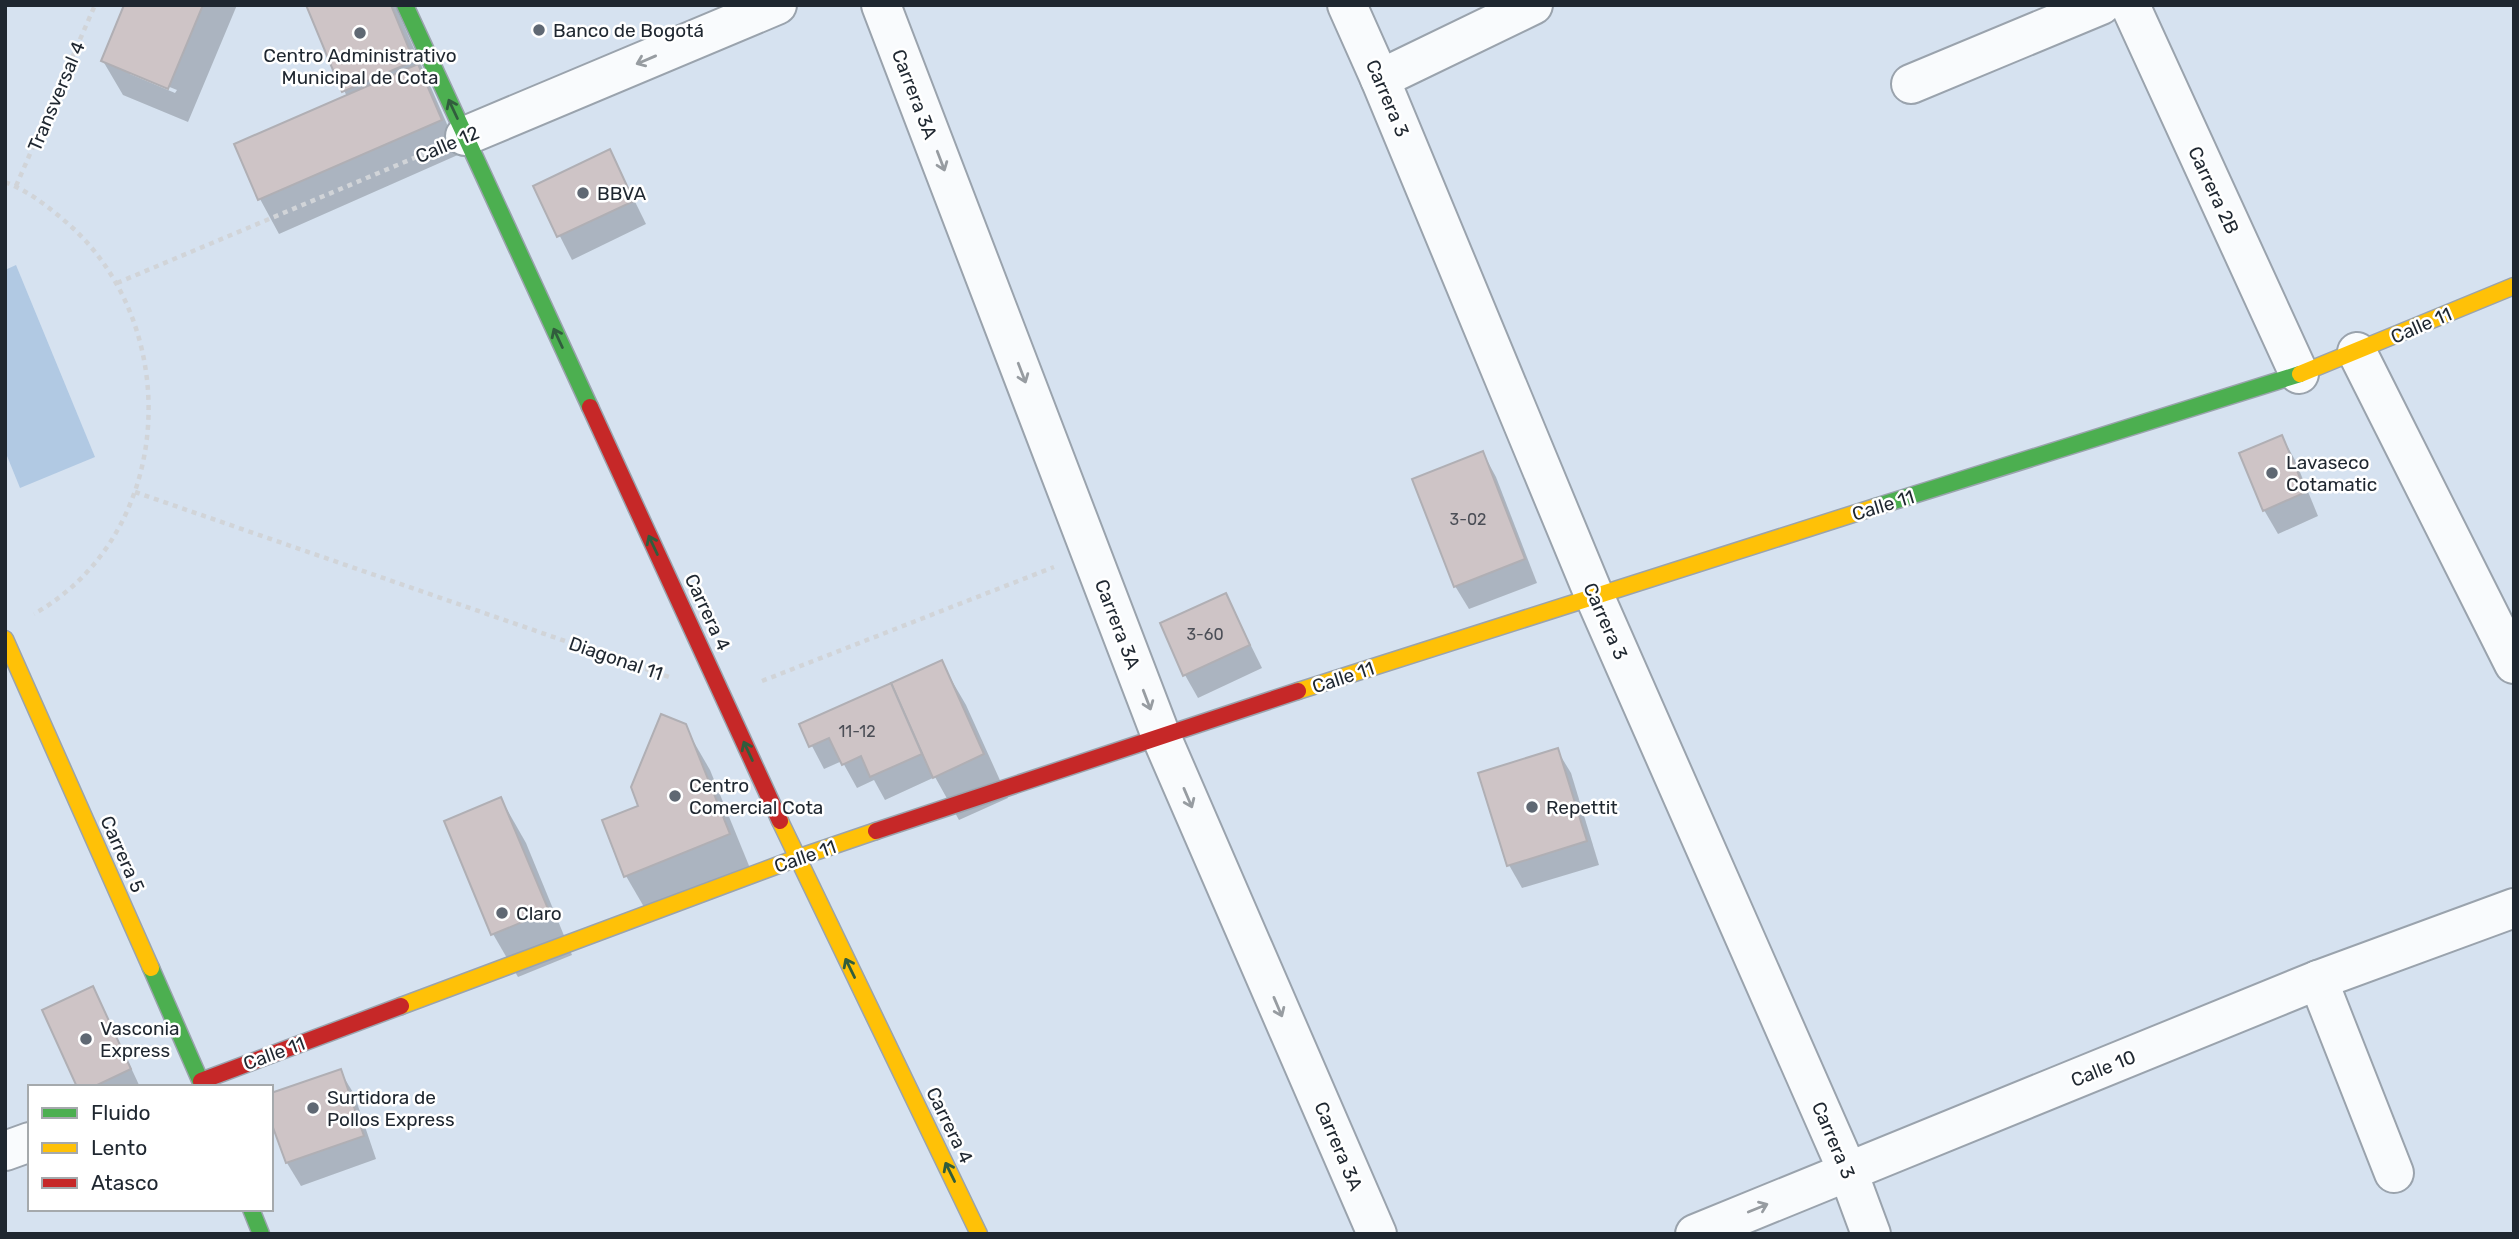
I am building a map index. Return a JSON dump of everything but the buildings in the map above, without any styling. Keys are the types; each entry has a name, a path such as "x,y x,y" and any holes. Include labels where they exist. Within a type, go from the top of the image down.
{"main road":[{"name":"Carrera 4","path":"405,5 797,858 979,1234"},
{"name":"Calle 11","path":"194,1085 797,858 1594,595 2299,374 2514,286"},
{"name":"Carrera 5","path":"5,639 194,1085"},
{"path":"252,1211 261,1234"}],"street":[{"name":"Calle 12","path":"465,136 777,5"},
{"name":"Carrera 3A","path":"881,5 1161,736 1377,1234"},
{"name":"Carrera 3","path":"1347,5 1594,595 1848,1172 1871,1234"},
{"path":"1380,79 1533,5"},
{"path":"1912,84 2101,5"},
{"name":"Carrera 2B","path":"2130,5 2299,374"},
{"path":"2357,352 2514,664"},
{"name":"Calle 10","path":"1695,1234 2318,980 2514,908"},
{"path":"2318,980 2394,1173"},
{"path":"5,1150 28,1143"}],"path":[{"name":"Transversal 4","path":"16,186 95,5"},
{"name":"Calle 12","path":"117,283 465,136"},
{"path":"5,182 16,186 56,212 90,245 117,283 135,322 143,354 150,407 146,450 135,492 116,533 91,569 59,600"},
{"name":"Diagonal 11","path":"135,492 723,696"},
{"path":"723,696 1091,553"}],"shaded area":[{"path":"16,265 95,457 20,488 5,451 5,270"}],"traffic: fast":[{"path":"405,5 590,407"},
{"path":"1875,507 2300,374"},
{"path":"151,968 202,1085"},
{"path":"252,1211 261,1234"}],"traffic: slow":[{"path":"2300,374 2514,286"},
{"path":"1298,691 1875,507"},
{"path":"5,639 151,968"},
{"path":"780,821 979,1234"},
{"path":"401,1006 876,831"}],"traffic: jam":[{"path":"590,407 780,821"},
{"path":"876,831 1298,691"},
{"path":"201,1081 401,1006"}],"place":[{"name":"Banco de Bogotá","path":"539,30"},
{"name":"Centro Administrativo Municipal de Cota","path":"360,33"},
{"name":"BBVA","path":"583,193"},
{"name":"Lavaseco Cotamatic","path":"2272,473"},
{"name":"Centro Comercial Cota","path":"675,796"},
{"name":"Repettit","path":"1532,807"},
{"name":"Claro","path":"502,913"},
{"name":"Vasconia Express","path":"86,1039"},
{"name":"Surtidora de Pollos Express","path":"313,1108"}]}
